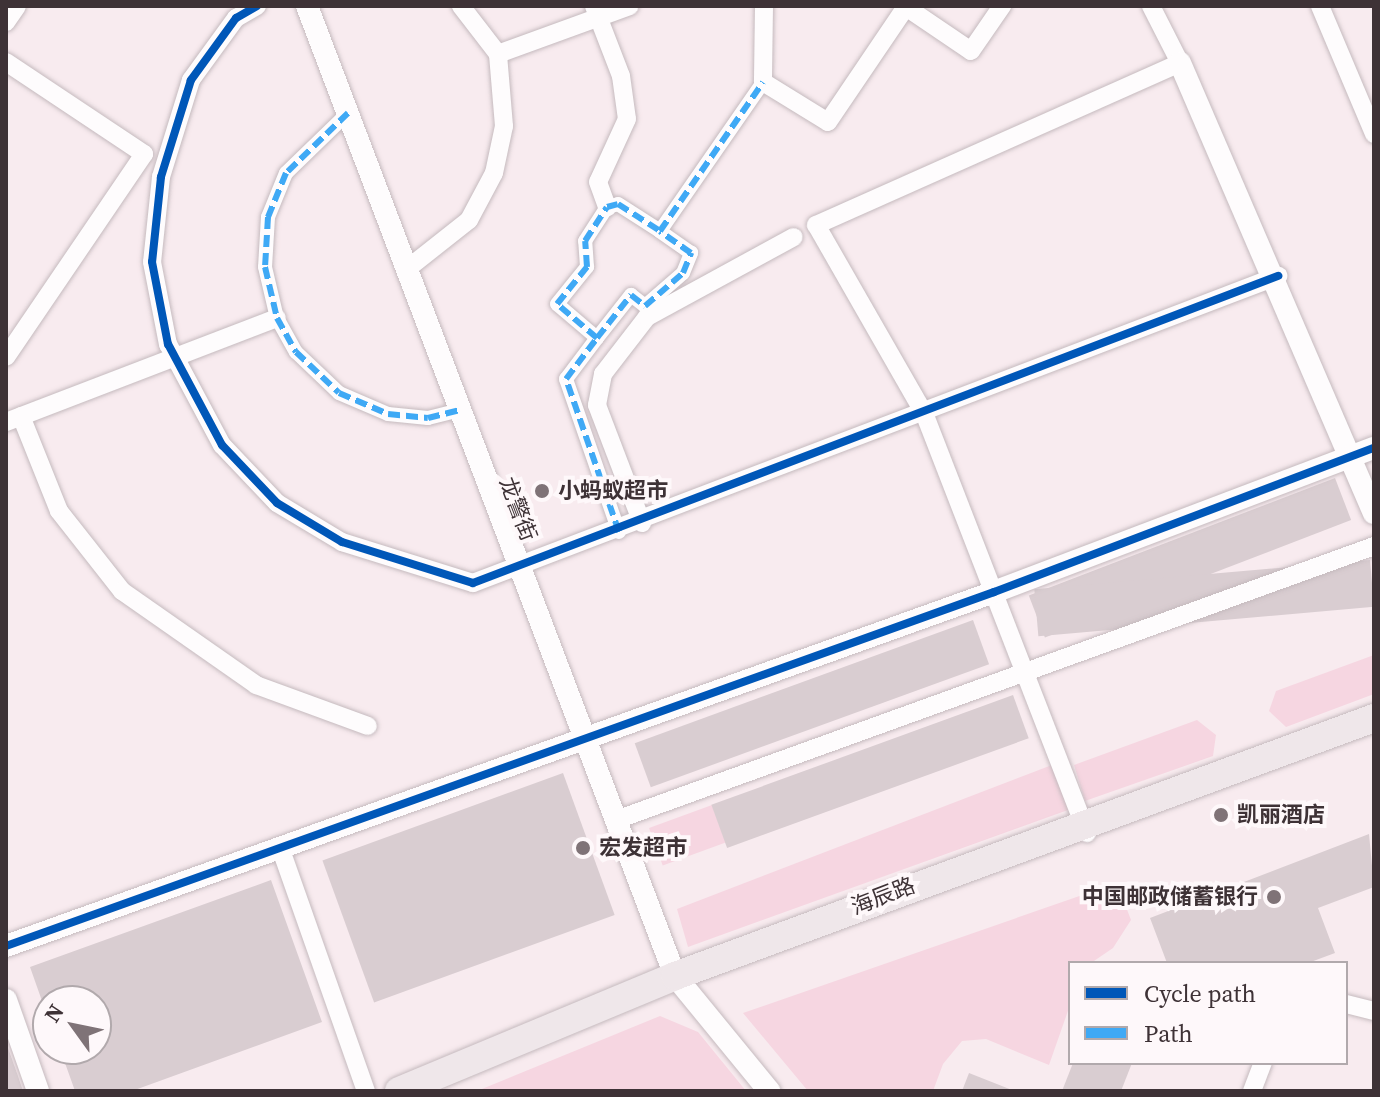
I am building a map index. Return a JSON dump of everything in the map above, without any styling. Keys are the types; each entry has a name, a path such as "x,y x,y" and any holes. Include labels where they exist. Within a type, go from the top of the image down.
{"main road":[{"name":"海辰路","path":"399,1091 1374,718"},
{"name":"海辰路","path":"1086,829 1374,737"},
{"name":"海辰路","path":"444,1091 681,983"}],"street":[{"path":"6,22 17,6"},
{"path":"257,6 236,18 191,80 166,159 152,262 174,358 222,445 277,503 342,542 473,583 521,569 619,532 1278,276"},
{"name":"龙警街","path":"307,6 616,820 681,983 769,1091"},
{"path":"407,269 469,220 494,173 504,126 498,54 461,6"},
{"path":"498,54 596,12 630,6"},
{"path":"660,231 763,82 764,6"},
{"path":"763,82 828,122 906,7 971,51 1002,6"},
{"path":"1151,6 1278,276 1374,513"},
{"path":"1320,6 1374,134"},
{"path":"596,12 627,119 598,182 607,207"},
{"path":"6,62 144,154 166,159"},
{"path":"1086,829 925,415 816,225 1180,63"},
{"path":"348,113 286,173 268,217 265,267 277,318 296,352 339,393 388,414 428,418 461,410"},
{"path":"6,357 144,154"},
{"path":"597,338 557,304 587,267 585,241 607,207 618,204 691,253 683,273 645,306 631,295 566,379 619,532"},
{"path":"642,523 597,405 603,374 647,317 794,237"},
{"path":"277,318 14,419 59,511 122,591 256,685 368,726"},
{"path":"6,946 584,735 994,592 1374,448"},
{"path":"616,820 1374,546"},
{"path":"280,847 366,1091"},
{"path":"6,1000 38,1091"},
{"path":"1348,1004 1374,1011"},
{"path":"1252,1091 1262,1065"}],"shaded area":[{"path":"1374,655 1374,694 1286,727 1269,711 1276,691"},
{"path":"1197,720 1216,735 1213,756 1085,801 1074,765"},
{"path":"1052,765 1068,810 688,947 677,909"},
{"path":"712,805 726,843 663,866 649,828"},
{"path":"1117,883 1131,920 1113,948 1094,961 1068,961 1068,1011 1049,1065 986,1039 962,1041 943,1064 933,1091 808,1091 743,1013"},
{"path":"660,1016 698,1032 746,1091 477,1091"}],"building":[{"path":"1335,478 1351,520 1045,638 1029,596"},
{"path":"1370,560 1374,607 1038,636 1034,589"},
{"path":"973,620 989,664 651,787 635,743"},
{"path":"1013,695 1029,738 727,848 711,805"},
{"path":"563,773 615,915 374,1002 322,861"},
{"name":"中国邮政储蓄银行","path":"1369,834 1374,887 1318,908 1335,953 1313,961 1166,961 1150,918"},
{"path":"271,880 322,1022 132,1091 75,1091 66,1065 112,1065 112,985 36,985 30,967"},
{"path":"8,1048 18,1076 23,1091 6,1091"},
{"path":"1072,1065 1131,1065 1121,1091 1062,1091"},
{"path":"969,1073 1012,1090 1012,1091 962,1091"}],"marked path":[{"path":"619,532 566,379 597,338 557,304 587,267 585,241 607,207 618,204 660,231 763,82"},
{"path":"348,113 286,173 268,217 265,267 277,318 296,352 339,393 388,414 428,418 461,410"},
{"path":"597,338 631,295 645,306 683,273 691,253 660,231"}],"cycle path":[{"path":"257,6 236,18 191,80 161,177 152,262 168,344 222,445 277,503 342,542 473,583 1278,276"},
{"path":"6,946 994,592 1374,448"}],"place":[{"name":"小蚂蚁超市","path":"542,491"},
{"name":"凯丽酒店","path":"1221,815"},
{"name":"宏发超市","path":"583,848"},
{"name":"中国邮政储蓄银行","path":"1274,897"}]}
